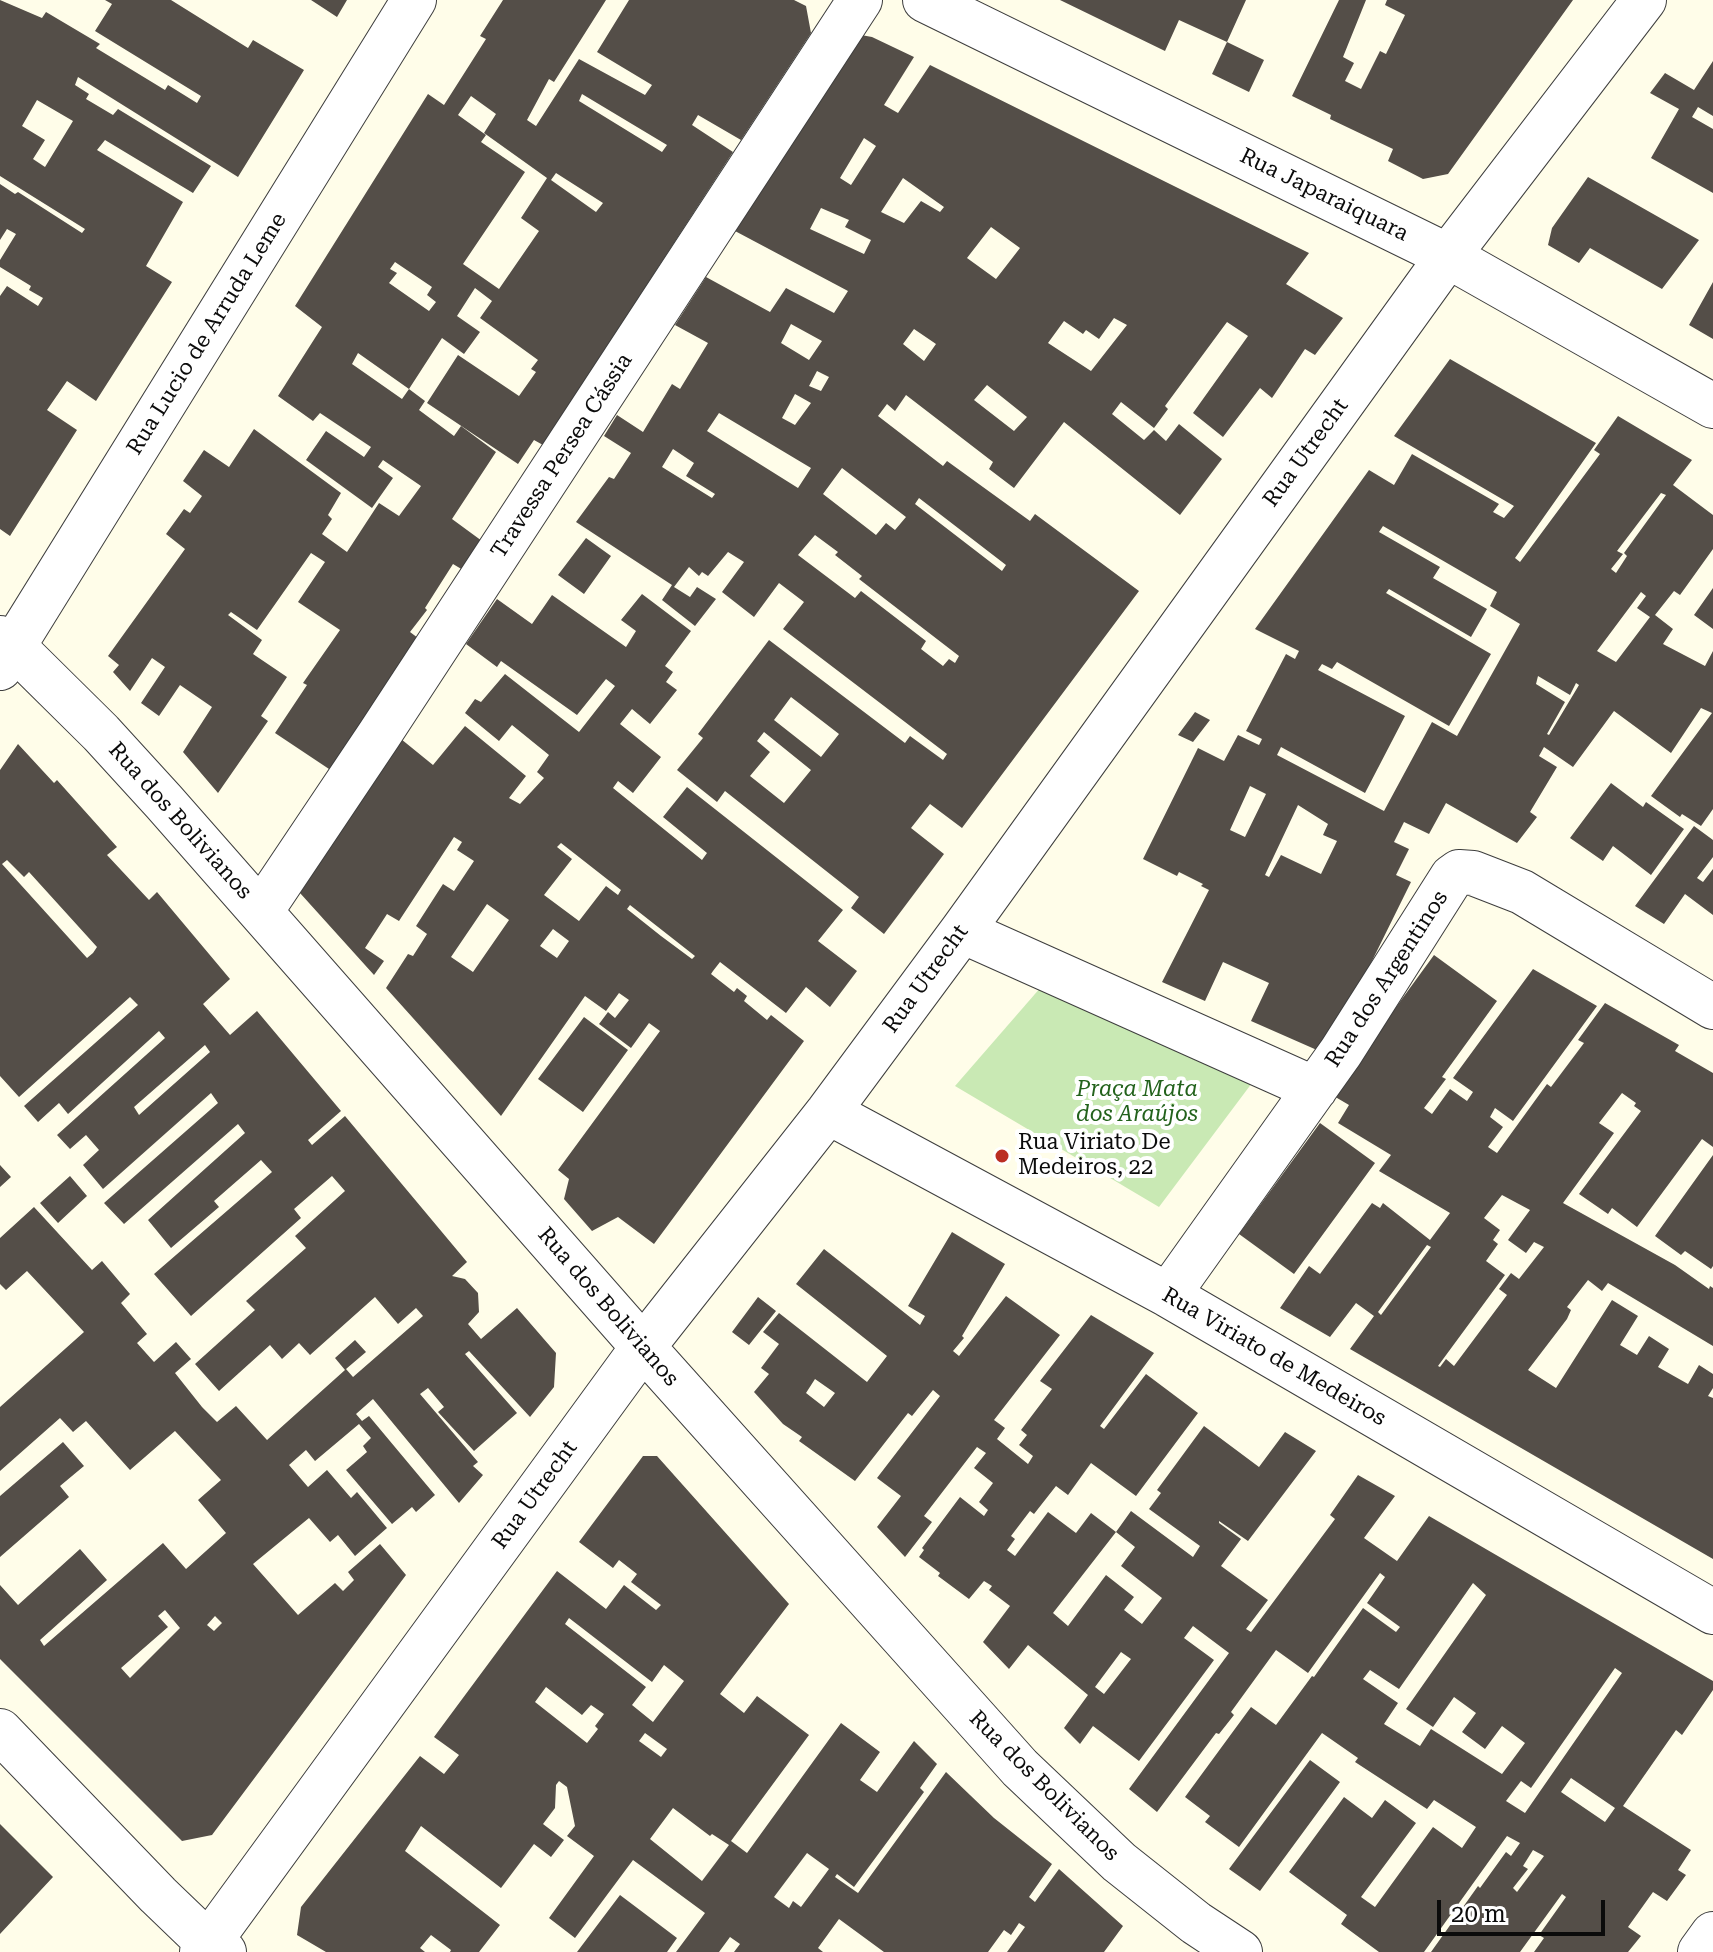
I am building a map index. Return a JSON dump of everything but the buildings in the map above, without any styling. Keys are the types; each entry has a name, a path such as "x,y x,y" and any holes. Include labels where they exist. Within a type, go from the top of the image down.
{"street":[{"name":"Rua Lucio de Arruda Leme","path":"5,651 414,0"},
{"name":"Travessa Persea Cássia","path":"261,911 860,0"},
{"name":"Rua Japaraiquara","path":"925,0 1448,256 1713,406"},
{"name":"Rua Utrecht","path":"211,1949 643,1347 828,1112 1448,256 1644,0"},
{"name":"Rua dos Bolivianos","path":"5,651 101,733 1020,1768 1119,1862 1196,1923 1240,1952"},
{"name":"Rua dos Argentinos","path":"1315,1089 1452,877 1459,872 1473,873 1522,892 1713,1007"},
{"path":"962,931 1315,1089 1168,1295"},
{"name":"Rua Viriato de Medeiros","path":"828,1112 1168,1295 1713,1612"},
{"path":"0,1731 211,1949"},
{"path":"1700,1952 1713,1934"}],"green space":[{"name":"Praça Mata dos Araújos","path":"1048,979 1261,1071 1159,1207 955,1086"}],"place":[{"name":"Rua Viriato De Medeiros, 22","path":"1002,1156"}]}
